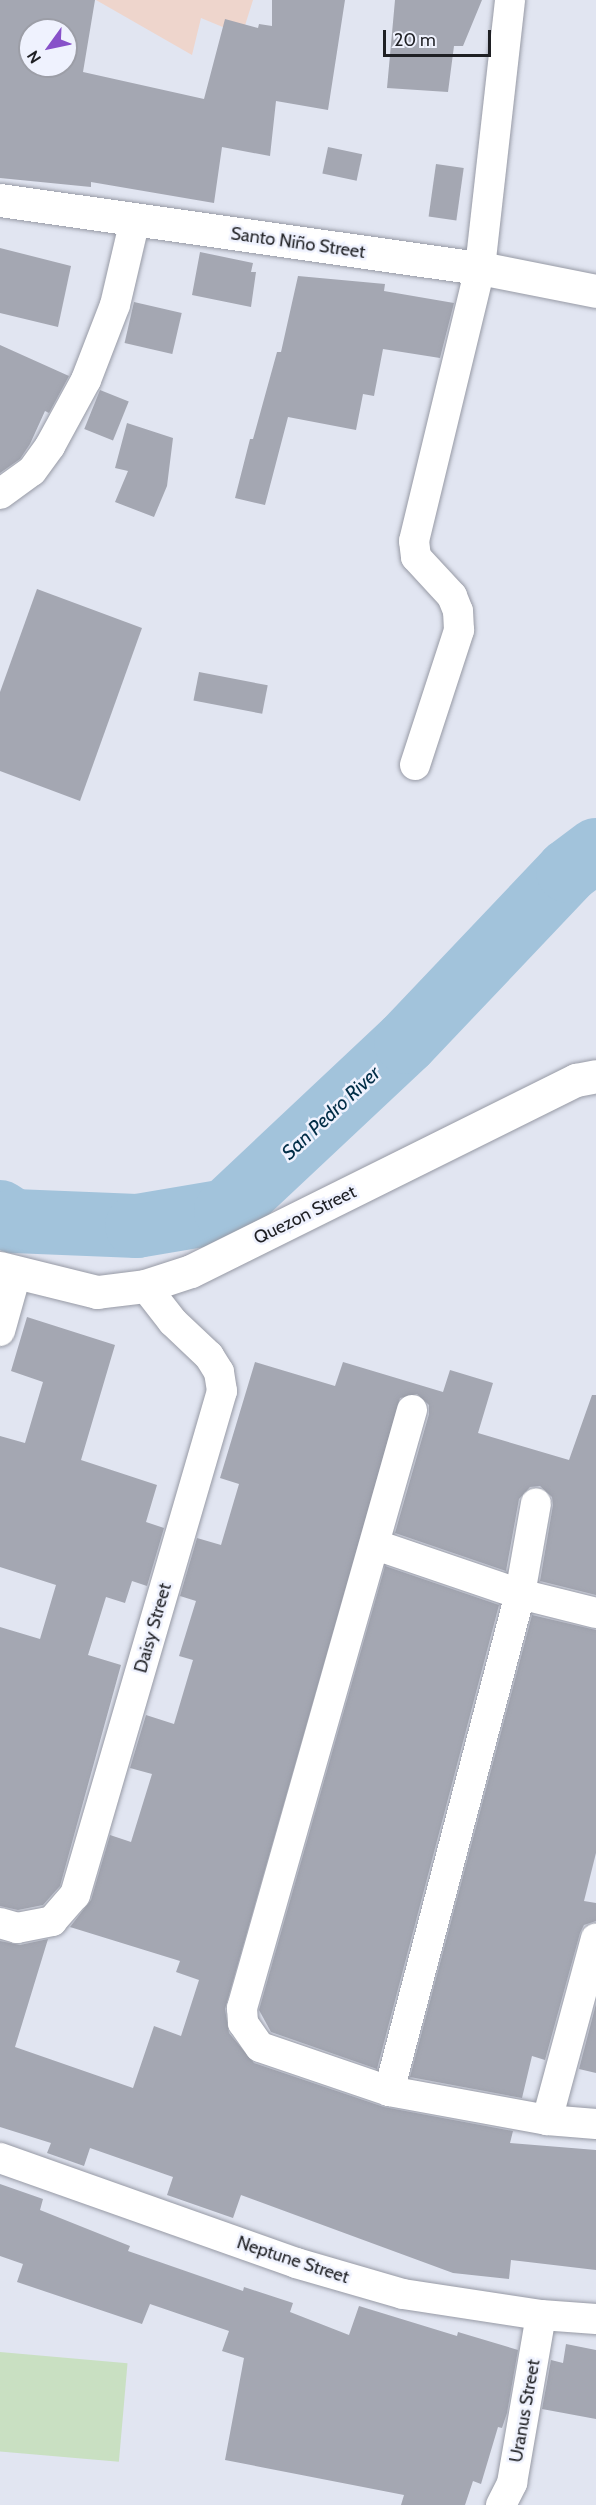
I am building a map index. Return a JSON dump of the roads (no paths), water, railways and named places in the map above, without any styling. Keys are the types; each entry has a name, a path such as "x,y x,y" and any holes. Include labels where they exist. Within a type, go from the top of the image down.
{"street":[{"path":"416,765 459,630 458,611 452,596 416,557 414,541 480,268 510,0"},
{"name":"Santo Niño Street","path":"0,200 480,268 596,291"},
{"path":"0,494 32,471 50,446 86,380 115,305 135,220"},
{"name":"Quezon Street","path":"8,1271 97,1292 145,1286 191,1271 576,1080 596,1076"},
{"path":"0,1331 8,1271"},
{"name":"Daisy Street","path":"0,1923 16,1928 52,1921 75,1895 222,1391 219,1372 209,1356 188,1337 145,1286"},
{"path":"412,1410 376,1545 242,2008 249,2036 260,2047 389,2091 547,2120 596,2124"},
{"path":"389,2091 520,1594 536,1503"},
{"path":"376,1545 520,1594 596,1613"},
{"path":"547,2120 596,1938"},
{"name":"Neptune Street","path":"0,2158 296,2263 403,2294 541,2315 596,2319"},
{"name":"Uranus Street","path":"501,2505 512,2483 541,2315"}],"waterway":[{"name":"San Pedro River","path":"0,1212 14,1221 137,1226 226,1211 406,1042 568,871 596,850"}]}
